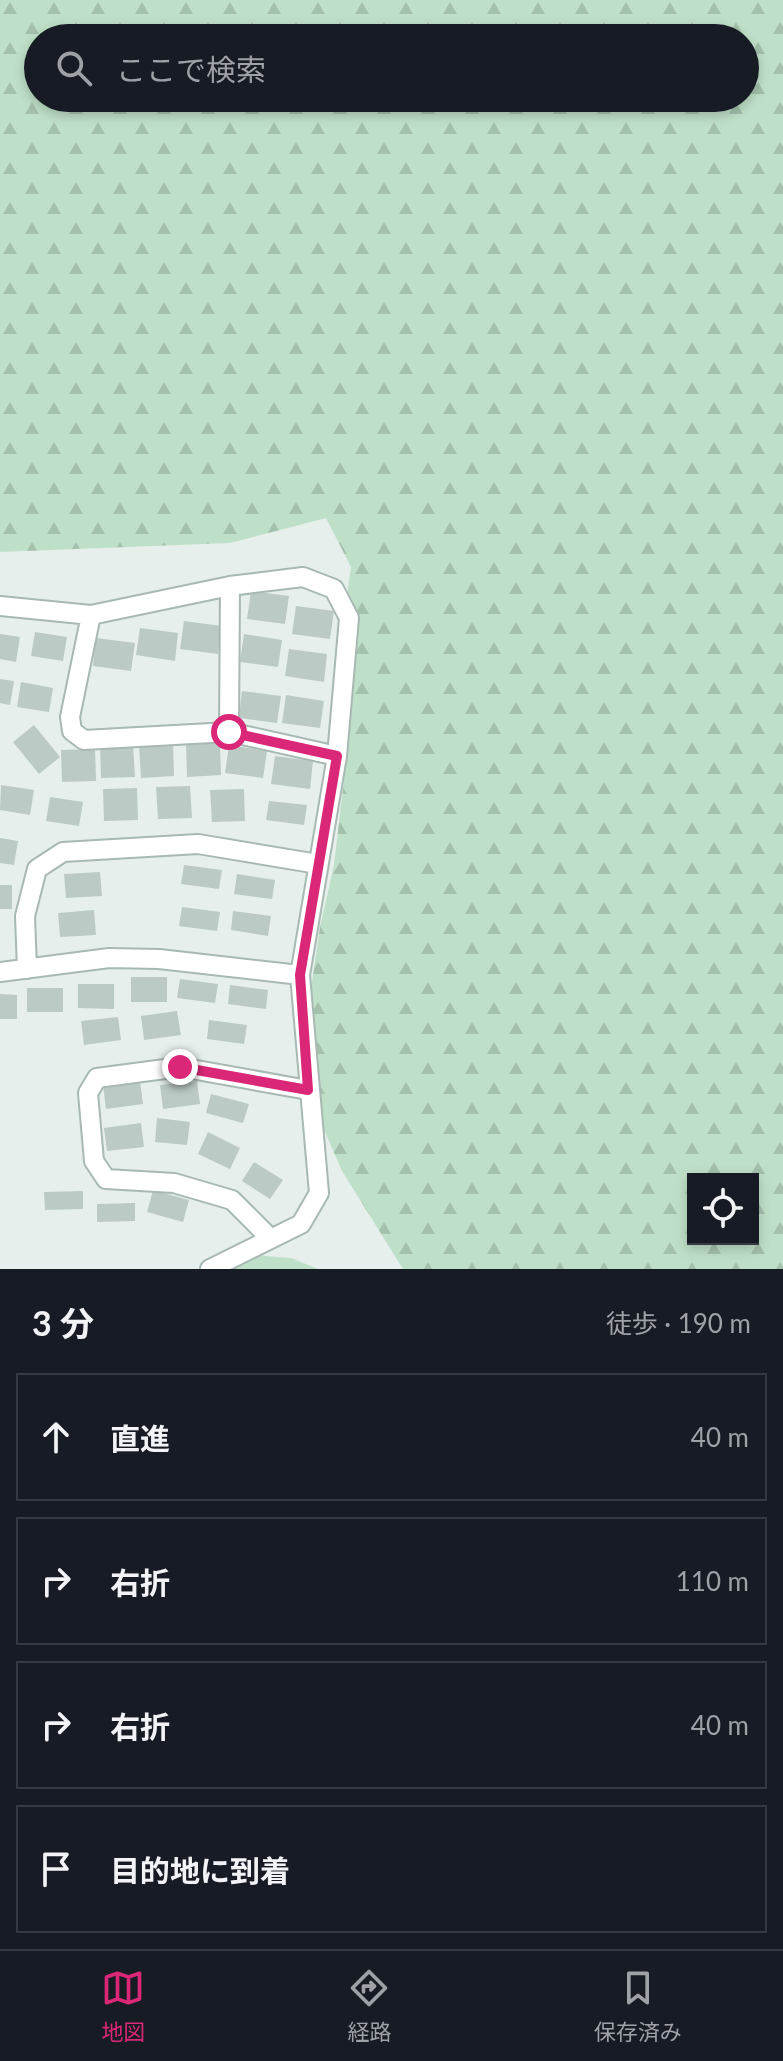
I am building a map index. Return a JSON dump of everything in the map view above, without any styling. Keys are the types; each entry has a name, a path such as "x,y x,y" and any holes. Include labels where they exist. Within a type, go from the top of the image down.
{"street":[{"path":"0,606 91,615 230,586 303,577 334,589 349,618 337,756 300,975 319,1193 301,1224 210,1269"},
{"path":"229,732 230,586"},
{"path":"91,615 70,717 72,731 84,740 229,732 337,756"},
{"path":"27,969 25,916 37,869 63,852 198,844 318,864"},
{"path":"0,972 109,958 300,975"},
{"path":"270,1238 232,1200 174,1183 106,1179 94,1161 88,1093 97,1078 180,1067 308,1090"}],"green space":[{"path":"0,0 783,0 783,1269 403,1269 342,1171 318,1116 306,1023 320,927 334,865 347,755 343,622 351,567 326,518 230,543 0,552"},
{"path":"254,1255 291,1258 318,1269 228,1269"}],"building":[{"path":"251,591 289,596 285,624 247,619"},
{"path":"296,606 334,611 330,639 292,634"},
{"path":"184,621 222,626 218,654 180,649"},
{"path":"140,628 178,633 175,661 136,655"},
{"path":"35,632 67,637 63,661 31,656"},
{"path":"0,634 20,637 16,662 0,659"},
{"path":"244,634 282,640 278,667 240,662"},
{"path":"96,638 135,643 131,671 93,666"},
{"path":"289,649 327,654 324,682 285,676"},
{"path":"0,679 14,681 10,705 0,703"},
{"path":"21,682 53,688 49,712 17,707"},
{"path":"242,691 281,696 277,723 239,718"},
{"path":"286,695 324,701 320,728 282,723"},
{"path":"34,725 60,757 39,774 13,742"},
{"path":"220,743 221,775 187,777 186,744"},
{"path":"133,744 135,777 101,778 100,745"},
{"path":"173,744 174,776 141,778 139,745"},
{"path":"229,745 267,751 263,778 225,773"},
{"path":"95,749 96,781 62,782 61,750"},
{"path":"275,756 313,761 310,789 271,784"},
{"path":"1,785 34,790 30,815 0,810"},
{"path":"190,786 192,818 158,819 156,787"},
{"path":"137,788 138,820 104,821 103,789"},
{"path":"244,789 245,821 212,822 210,790"},
{"path":"50,797 83,802 79,826 46,821"},
{"path":"269,801 307,805 304,825 266,820"},
{"path":"0,838 18,841 14,865 0,863"},
{"path":"184,865 222,870 219,889 181,884"},
{"path":"100,872 102,896 66,898 64,874"},
{"path":"237,874 275,880 272,899 234,894"},
{"path":"0,885 12,885 12,909 0,909"},
{"path":"182,907 220,912 217,931 179,926"},
{"path":"94,910 96,935 60,937 58,913"},
{"path":"233,911 271,916 268,936 231,930"},
{"path":"131,977 167,977 167,1002 131,1002"},
{"path":"180,979 218,984 215,1003 177,998"},
{"path":"78,984 114,984 114,1009 78,1008"},
{"path":"230,985 268,990 266,1009 228,1004"},
{"path":"27,988 63,988 63,1012 27,1012"},
{"path":"0,994 17,995 17,1019 0,1019"},
{"path":"177,1011 181,1035 144,1040 141,1016"},
{"path":"118,1017 121,1040 84,1045 81,1021"},
{"path":"209,1020 247,1025 244,1044 207,1039"},
{"path":"140,1081 143,1104 106,1109 103,1085"},
{"path":"197,1081 200,1104 163,1109 160,1085"},
{"path":"211,1094 249,1104 243,1123 206,1113"},
{"path":"157,1118 190,1122 187,1145 155,1142"},
{"path":"141,1123 144,1147 107,1151 104,1128"},
{"path":"208,1132 240,1148 230,1169 198,1154"},
{"path":"254,1162 283,1180 270,1199 242,1181"},
{"path":"153,1190 189,1200 183,1222 147,1212"},
{"path":"83,1191 83,1209 45,1210 44,1192"},
{"path":"135,1203 135,1221 97,1222 97,1204"}],"route":[{"path":"180,1067 308,1090 300,975 337,756 229,732"}]}
